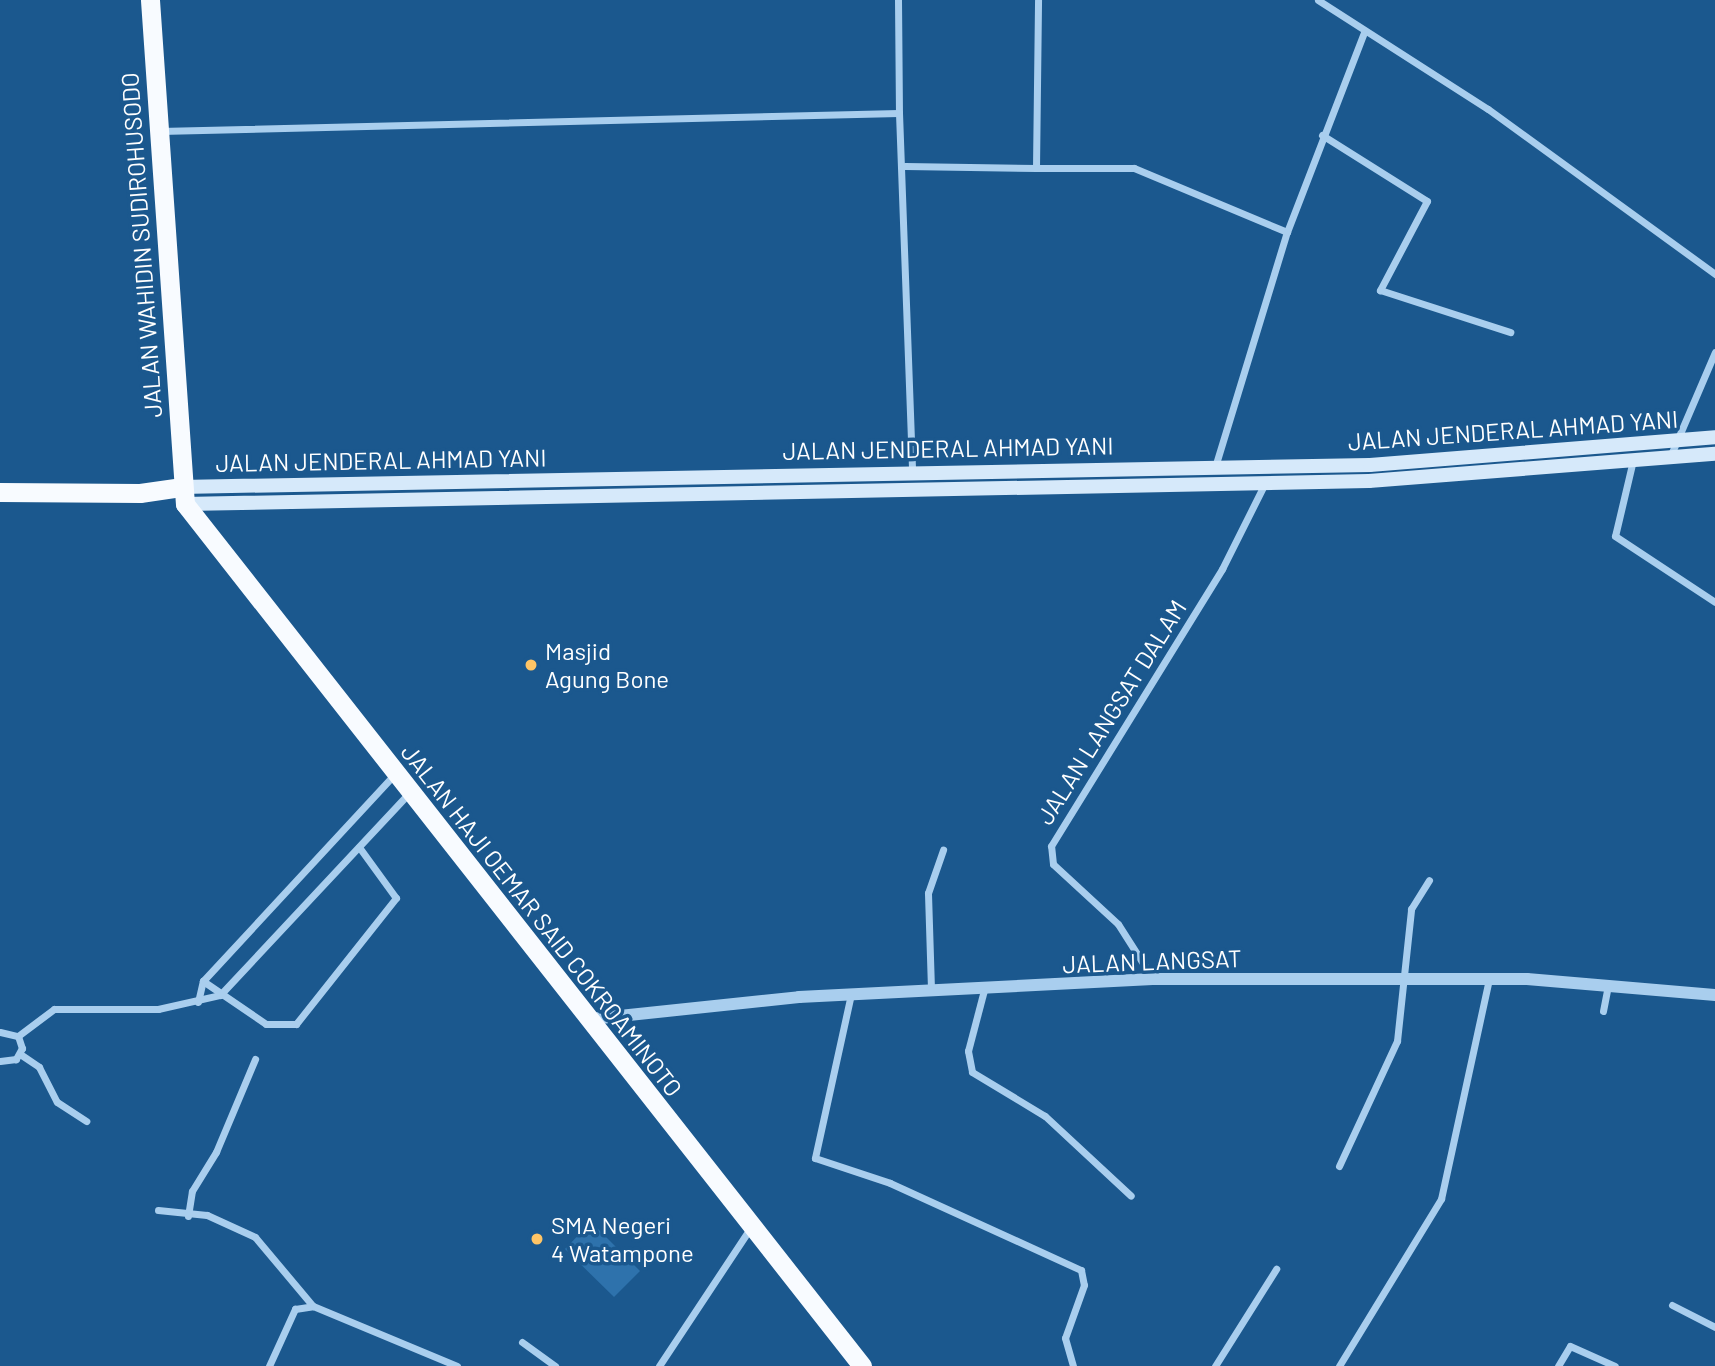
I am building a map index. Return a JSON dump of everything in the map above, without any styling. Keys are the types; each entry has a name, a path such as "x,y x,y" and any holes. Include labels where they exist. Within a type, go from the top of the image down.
{"highway":[{"name":"JALAN WAHIDIN SUDIROHUSODO","path":"150,0 183,495"},
{"path":"0,492 183,495"},
{"name":"JALAN HAJI OEMAR SAID COKROAMINOTO","path":"183,495 395,774 591,1019 862,1366"}],"main road":[{"name":"JALAN JENDERAL AHMAD YANI","path":"183,495 687,475 1370,465 1715,437"},
{"path":"183,495 688,494 1369,481 1715,454"},
{"path":"687,475 688,494"}],"street":[{"path":"898,0 899,113 905,166 912,471"},
{"path":"1036,168 1038,0"},
{"path":"1318,0 1364,32 1488,109 1715,274"},
{"path":"1215,467 1287,232 1322,135 1364,32"},
{"path":"160,131 899,113"},
{"path":"1322,135 1427,201 1380,290 1510,332"},
{"path":"905,166 1134,168 1287,232"},
{"path":"1670,457 1715,352"},
{"path":"1634,460 1615,536 1715,602"},
{"name":"JALAN LANGSAT DALAM","path":"1153,979 1118,924 1053,864 1051,846 1222,569 1265,483"},
{"path":"198,1002 203,981 395,774"},
{"path":"0,1032 18,1036 54,1009 158,1009 220,995 410,792"},
{"path":"203,981 220,995 277,1028 296,1024 396,898 359,847"},
{"path":"931,989 928,893 943,850"},
{"path":"1339,1166 1392,1055 1406,977 1413,900 1429,880"},
{"path":"1339,1366 1441,1199 1489,978"},
{"name":"JALAN LANGSAT","path":"591,1019 851,994 931,989 984,990 1153,979 1489,978 1715,995"},
{"path":"1603,1011 1608,986"},
{"path":"984,990 968,1051 972,1072 1045,1116 1131,1196"},
{"path":"851,994 815,1158 890,1183 1081,1270 1083,1285 1065,1338 1073,1366"},
{"path":"18,1036 20,1054 39,1067 57,1102 86,1122"},
{"path":"0,1070 2,1062 20,1054"},
{"path":"188,1216 192,1191 216,1152 255,1059"},
{"path":"158,1210 216,1218 255,1237 313,1306 457,1366"},
{"path":"659,1366 753,1225"},
{"path":"1215,1366 1276,1269"},
{"path":"1672,1305 1715,1327"},
{"path":"269,1366 295,1310 313,1306"},
{"path":"522,1342 555,1366"},
{"path":"1558,1366 1570,1346 1615,1366"}],"shaded area":[{"path":"591,1222 640,1271 614,1297 565,1249"}],"place":[{"name":"Masjid Agung Bone","path":"531,665"},
{"name":"SMA Negeri 4 Watampone","path":"537,1239"}]}
